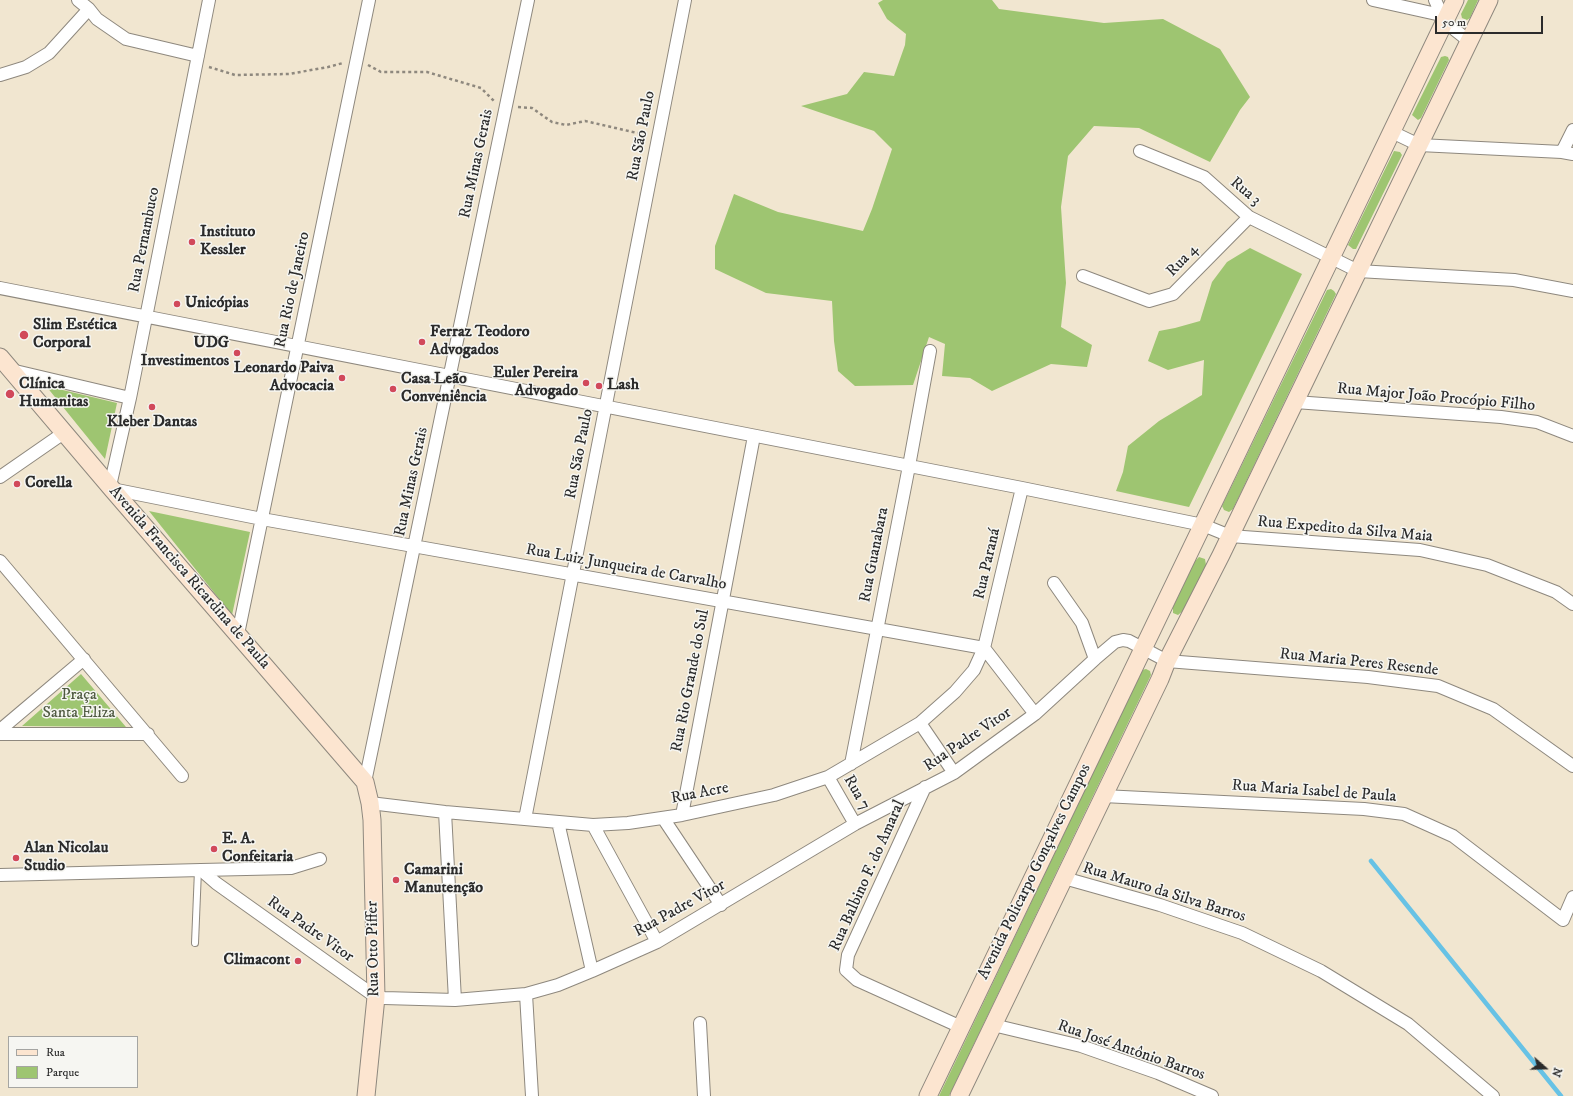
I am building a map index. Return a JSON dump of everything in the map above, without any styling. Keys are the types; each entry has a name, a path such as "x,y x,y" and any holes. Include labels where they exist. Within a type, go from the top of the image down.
{"street":[{"path":"78,0 89,9 97,19 126,39 197,60"},
{"name":"Rua Pernambuco","path":"111,488 209,0"},
{"name":"Rua Rio de Janeiro","path":"238,634 369,0"},
{"name":"Rua Minas Gerais","path":"366,782 528,0"},
{"name":"Rua São Paulo","path":"525,819 685,0"},
{"path":"1373,0 1443,19 1469,41"},
{"path":"1436,0 1443,19"},
{"name":"Avenida Policarpo Gonçalves Campos","path":"928,1096 1392,132 1443,19 1455,0"},
{"name":"Avenida Policarpo Gonçalves Campos","path":"959,1096 1160,679 1167,661 1230,536 1489,0"},
{"path":"0,75 26,67 50,53 89,9"},
{"path":"1392,132 1419,145 1568,153 1573,130"},
{"name":"Rua 3","path":"1140,151 1204,177 1249,217 1358,271"},
{"name":"Rua 4","path":"1083,276 1149,301 1173,294 1249,217"},
{"path":"1358,271 1514,280 1573,291"},
{"name":"Rua Expedito da Silva Maia","path":"0,288 1022,488 1203,525 1230,536 1420,550 1487,565 1556,592 1573,604"},
{"name":"Rua Guanabara","path":"851,764 930,351"},
{"name":"Avenida Francisca Ricardina de Paula","path":"0,357 111,488 366,782 370,802"},
{"path":"11,370 130,398"},
{"name":"Rua Major João Procópio Filho","path":"1295,402 1502,417 1537,422 1573,436"},
{"path":"0,477 65,432"},
{"name":"Rua Rio Grande do Sul","path":"682,814 754,436"},
{"name":"Rua Luiz Junqueira de Carvalho","path":"111,488 262,519 414,547 984,648"},
{"name":"Rua Paraná","path":"984,648 1022,488"},
{"path":"0,561 182,776"},
{"path":"1054,583 1082,623 1095,659"},
{"name":"Rua Padre Vitor","path":"200,870 216,883 376,996 384,998 455,1000 526,994 558,985 657,942 722,905 855,824 954,773 1035,714 1115,642 1123,640 1129,641 1143,648"},
{"path":"984,648 1035,714"},
{"name":"Rua Acre","path":"370,802 445,812 593,825 628,823 663,818 774,795 828,777 920,722 955,692 974,670 984,648"},
{"path":"1143,648 1167,661"},
{"path":"0,730 84,659"},
{"name":"Rua Maria Peres Resende","path":"1167,661 1368,677 1438,686 1493,709 1573,766"},
{"path":"920,722 954,773"},
{"path":"0,734 148,734"},
{"name":"Rua 7","path":"828,777 855,824"},
{"name":"Rua Balbino F. do Amaral","path":"925,787 848,955 846,970 857,980 961,1027"},
{"name":"Rua Maria Isabel de Paula","path":"1103,796 1364,809 1404,814 1453,836 1563,920 1573,897"},
{"name":"Rua Otto Piffer","path":"366,1096 376,996 370,802"},
{"path":"445,812 455,1000"},
{"path":"663,818 722,905"},
{"path":"558,822 592,971"},
{"path":"593,825 657,942"},
{"path":"0,874 291,868 320,859"},
{"name":"Rua Mauro da Silva Barros","path":"1064,878 1160,905 1242,933 1321,971 1408,1024 1489,1094"},
{"path":"526,994 532,1096"},
{"path":"700,1023 704,1096"},
{"name":"Rua José Antônio Barros","path":"994,1024 1082,1046 1158,1073 1212,1096"}],"lane":[{"path":"195,943 200,870"}],"path":[{"path":"197,60 235,75 281,74 328,67 357,59 381,72 427,72 481,88 497,104 532,108 552,122 559,124 566,125 585,121 658,138"}],"green space":[{"path":"883,0 992,0 999,9 1104,23 1163,19 1220,49 1250,97 1240,110 1210,162 1139,128 1094,126 1068,156 1061,207 1066,283 1061,327 1092,345 1087,367 1051,364 992,391 970,378 942,376 945,344 929,337 913,385 855,386 838,371 834,341 832,301 766,293 715,269 715,246 734,194 778,212 863,231 892,149 874,131 801,106 847,94 864,72 894,76 905,45 906,34 887,19 878,3"},
{"path":"1468,0 1478,0 1470,18 1467,20 1462,18 1461,14"},
{"path":"1441,57 1448,57 1449,60 1421,118 1418,120 1412,115"},
{"path":"1394,151 1400,152 1402,155 1356,249 1353,249 1348,245"},
{"path":"1250,248 1302,274 1189,507 1116,491 1123,472 1128,446 1159,421 1202,395 1204,360 1168,370 1148,361 1159,331 1200,321 1212,282 1227,262"},
{"path":"1331,289 1336,294 1233,509 1229,512 1224,510 1222,506 1327,290"},
{"path":"46,386 117,403 105,459"},
{"path":"149,511 250,532 232,615"},
{"path":"1199,557 1205,559 1206,565 1184,610 1178,615 1173,613 1173,607 1195,561"},
{"path":"1146,669 1150,671 1151,675 949,1096 939,1096 1142,670"},
{"name":"Praça Santa Eliza","path":"81,674 126,727 22,726"}],"waterway":[{"path":"1371,861 1561,1096"}],"place":[{"name":"Instituto Kessler","path":"192,242"},
{"name":"Unicópias","path":"177,304"},
{"name":"Slim Estética Corporal","path":"24,335"},
{"name":"Ferraz Teodoro Advogados","path":"422,342"},
{"name":"UDG Investimentos","path":"237,353"},
{"name":"Leonardo Paiva Advocacia","path":"342,378"},
{"name":"Euler Pereira Advogado","path":"586,383"},
{"name":"Lash","path":"599,386"},
{"name":"Casa Leão Conveniência","path":"393,389"},
{"name":"Clínica Humanitas","path":"10,394"},
{"name":"Kleber Dantas","path":"152,407"},
{"name":"Corella","path":"17,484"},
{"name":"E. A. Confeitaria","path":"214,849"},
{"name":"Alan Nicolau Studio","path":"16,858"},
{"name":"Camarini Manutenção","path":"396,880"},
{"name":"Climacont","path":"298,961"}]}
